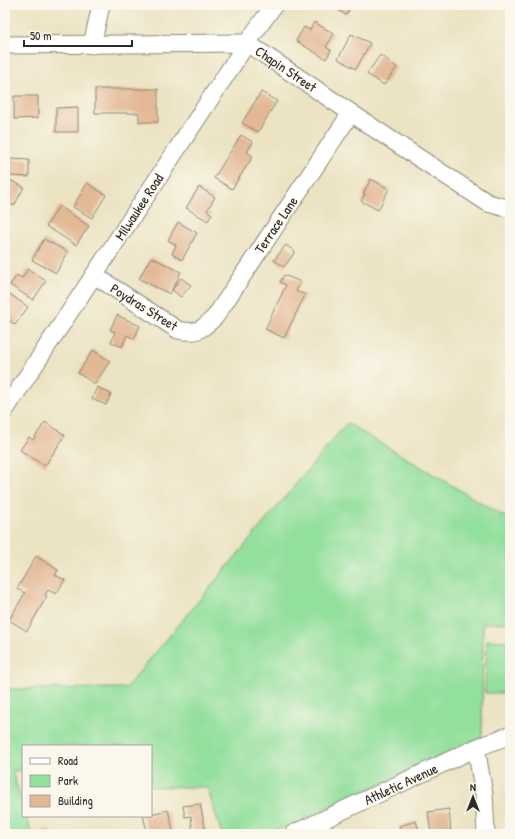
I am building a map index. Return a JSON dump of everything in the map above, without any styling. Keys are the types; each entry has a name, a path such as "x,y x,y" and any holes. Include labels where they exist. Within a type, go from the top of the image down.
{"street":[{"path":"92,45 101,5"},
{"name":"Milwaukee Road","path":"5,410 247,43 274,5"},
{"name":"Chapin Street","path":"5,45 247,43 488,203 510,209"},
{"name":"Terrace Lane","path":"196,331 203,328 215,317 351,113"},
{"name":"Poydras Street","path":"94,275 178,330 190,332 196,331"},
{"name":"Athletic Avenue","path":"293,834 476,748 510,735"},
{"path":"476,748 484,794 486,834"}],"green space":[{"path":"347,423 510,520 509,623 483,623 482,737 293,825 261,834 222,834 207,787 152,787 152,745 22,745 22,770 12,771 22,803 22,817 26,817 32,834 5,834 5,689 126,688"},
{"path":"487,640 510,641 510,693 485,693"}],"building":[{"path":"331,5 352,5 346,15"},
{"path":"314,22 334,34 326,47 331,50 326,59 296,41 304,27 310,30"},
{"path":"351,34 370,43 356,69 338,59"},
{"path":"380,55 397,67 384,85 367,74"},
{"path":"95,89 158,89 158,122 139,122 139,113 95,113"},
{"path":"261,92 277,101 258,132 242,123"},
{"path":"14,96 38,96 38,118 14,119"},
{"path":"78,107 78,132 56,132 56,108"},
{"path":"241,135 253,142 247,152 253,156 232,189 214,178"},
{"path":"9,159 29,160 29,177 8,176"},
{"path":"8,179 24,187 14,206 5,201 5,184"},
{"path":"371,179 389,189 378,210 361,201"},
{"path":"87,183 106,195 92,218 73,207"},
{"path":"199,187 215,197 207,211 212,214 208,221 186,208"},
{"path":"59,206 89,226 76,245 46,226"},
{"path":"178,222 197,233 182,260 172,254 176,245 168,240"},
{"path":"44,239 68,252 56,273 32,260"},
{"path":"286,245 295,252 284,267 274,260"},
{"path":"151,257 181,272 170,294 139,279"},
{"path":"28,269 46,281 33,300 10,285 17,275 22,278"},
{"path":"284,275 301,282 296,291 305,295 284,338 265,329 286,285 280,282"},
{"path":"181,278 191,285 181,297 172,290"},
{"path":"7,292 28,307 15,325 5,317 5,295"},
{"path":"117,315 140,326 134,339 127,335 122,347 111,342 115,332 110,330"},
{"path":"93,350 110,361 95,384 78,373"},
{"path":"97,387 111,394 106,405 92,399"},
{"path":"45,422 65,435 45,466 20,450 29,437 33,440"},
{"path":"36,556 58,570 55,575 65,580 56,594 48,590 45,595 47,596 27,631 9,620 25,593 17,589"},
{"path":"200,804 206,833 193,834 191,816 185,817 183,806"},
{"path":"449,809 451,834 431,834 428,812"},
{"path":"168,810 173,830 156,834 148,834 143,817 152,817 152,814"},
{"path":"416,821 420,834 401,834 399,826"},
{"path":"48,829 50,834 32,834"},
{"path":"89,829 91,834 75,834"}]}
